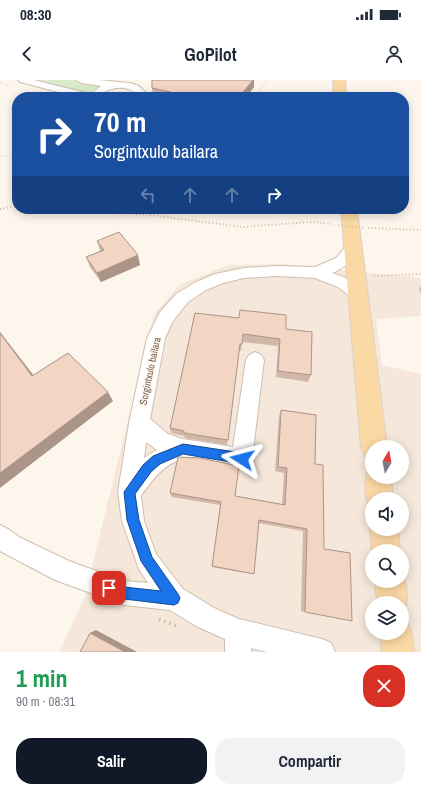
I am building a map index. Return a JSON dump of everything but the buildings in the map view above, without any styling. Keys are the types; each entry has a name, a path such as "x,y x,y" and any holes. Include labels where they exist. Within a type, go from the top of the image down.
{"main road":[{"path":"339,80 340,92"},
{"path":"349,214 373,440"},
{"path":"397,640 398,652"}],"street":[{"path":"23,80 71,92"},
{"path":"81,80 118,85 136,92"},
{"path":"97,92 98,90 118,85"},
{"name":"Sorgintxulo bailara","path":"316,273 335,266 341,262 352,247"},
{"name":"Sorgintxulo bailara","path":"322,652 238,642 205,617 174,598 147,561 133,520 129,492 139,423 156,338 166,317 182,298 201,286 220,278 244,273 277,271 316,273 343,283 356,285"},
{"path":"139,423 162,442 183,449 242,459 255,360"},
{"path":"129,492 147,469 157,460 183,449"},
{"name":"Sorgintxulo bailara","path":"0,537 12,545 64,571 124,593 174,598"}],"path":[{"path":"259,92 268,80"},
{"path":"0,156 12,157"},
{"path":"0,209 12,207"},
{"path":"132,214 242,227 317,223 366,228 421,230"},
{"path":"356,285 421,274"}],"shaded area":[{"path":"283,264 421,278 421,316 376,319 382,365 421,374 421,652 59,652 84,599 154,314 179,285 228,265"}],"green space":[{"path":"31,80 73,80 100,86 91,92 82,92"}],"route":[{"path":"109,588 124,593 174,598 147,561 133,520 129,492 147,469 157,460 175,451 183,449 242,459"}]}
